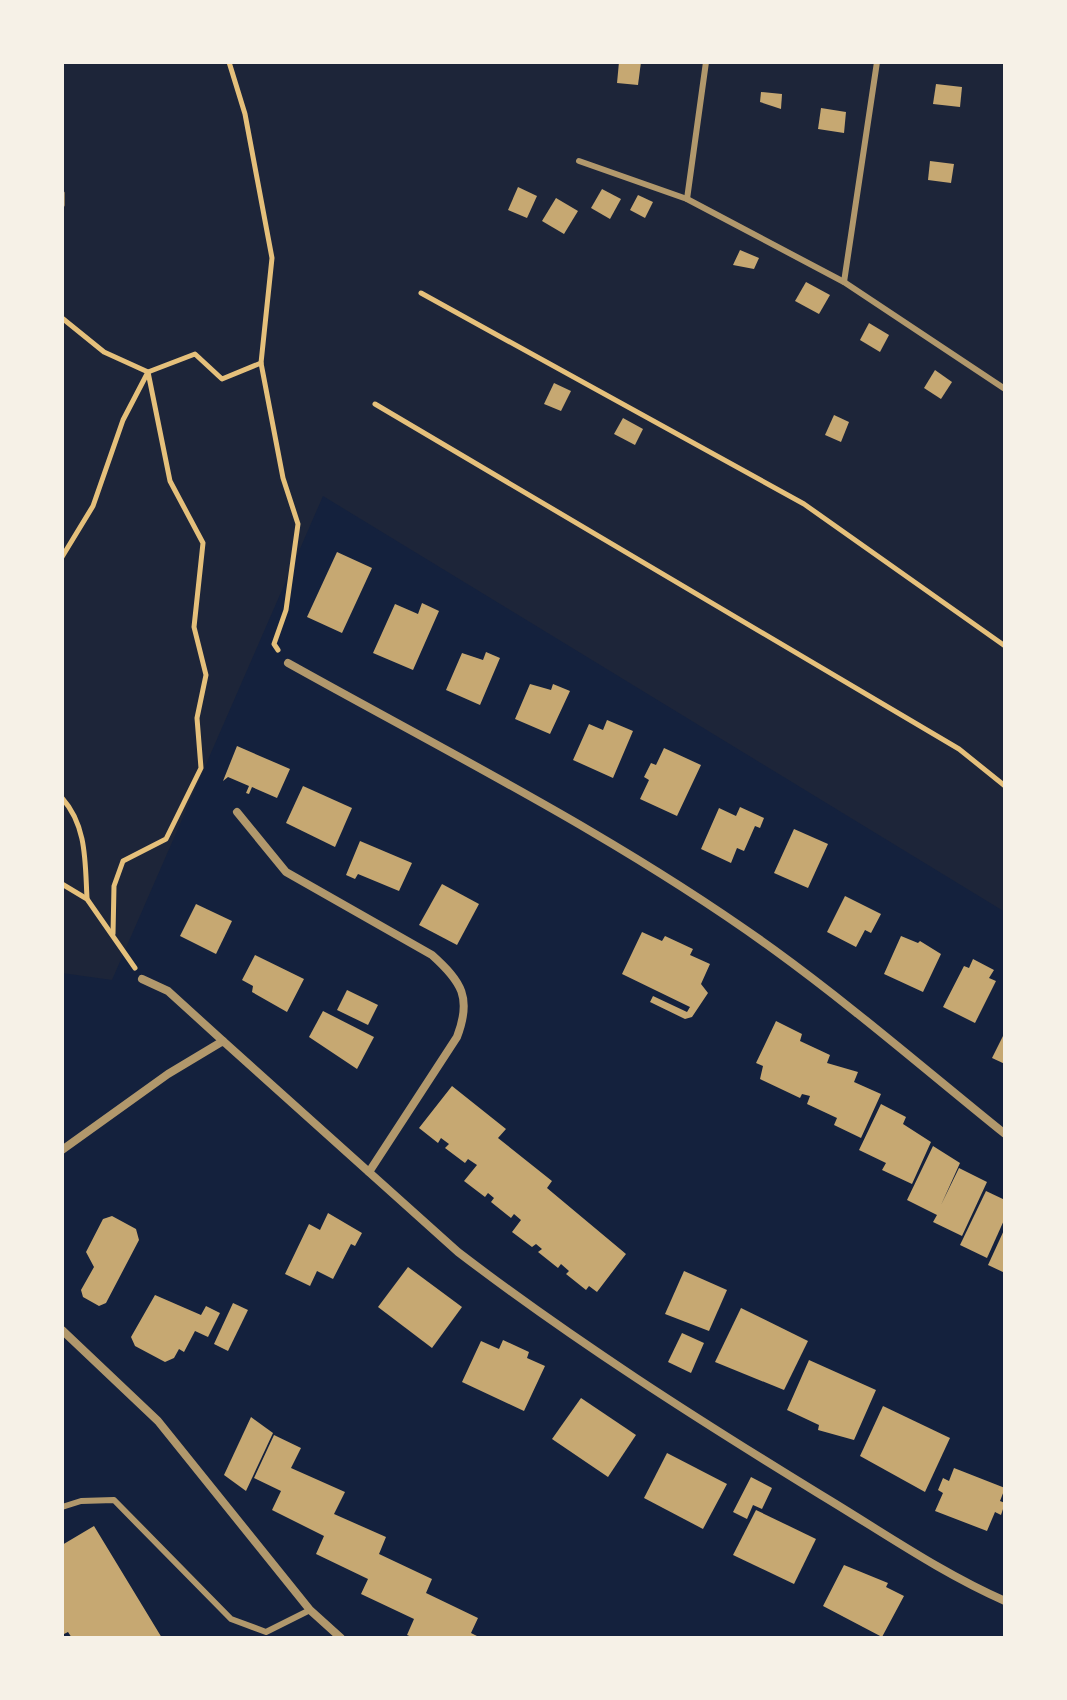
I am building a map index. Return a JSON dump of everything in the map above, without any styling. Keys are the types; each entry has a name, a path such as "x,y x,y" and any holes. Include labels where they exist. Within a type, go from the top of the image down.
{"street":[{"path":"288,663 590,831 700,899 774,949 1005,1134"},
{"path":"237,812 286,872 432,955 453,973 462,991 466,1013 457,1037 369,1172"},
{"path":"142,979 168,991 458,1252 573,1336 783,1472 944,1569 1005,1601"},
{"path":"62,1150 168,1074 223,1041"},
{"path":"62,1330 158,1421 310,1610 341,1638"}],"lane":[{"path":"687,199 706,62"},
{"path":"844,282 877,62"},
{"path":"579,161 687,199 844,282 1005,389"},
{"path":"62,1507 81,1501 114,1500 231,1619 266,1632 310,1610"}],"path":[{"path":"229,62 245,114 272,258 261,363 283,478 298,524 286,610 274,644 288,663"},
{"path":"62,193 62,205"},
{"path":"421,293 804,504 1005,646"},
{"path":"62,318 104,352 148,372"},
{"path":"62,557 93,506 123,420 148,372 195,354 222,379 261,363"},
{"path":"113,934 114,886 123,861 166,839 201,768 197,718 206,675 194,627 203,543 170,481 148,372"},
{"path":"375,404 959,749 1005,786"},
{"path":"62,798 70,807 84,841 87,899"},
{"path":"62,884 87,899 142,979"}],"shaded area":[{"path":"62,62 1005,62 1005,912 323,496 112,980 62,973"}],"building":[{"path":"619,62 641,62 638,85 617,83"},
{"path":"936,84 962,87 960,107 933,104"},
{"path":"761,92 782,94 781,109 760,102"},
{"path":"821,108 846,112 844,133 818,129"},
{"path":"930,161 954,164 951,183 928,180"},
{"path":"518,187 537,196 527,218 508,210"},
{"path":"602,189 621,199 610,219 591,208"},
{"path":"638,195 653,202 645,218 630,210"},
{"path":"556,198 578,211 564,234 542,221"},
{"path":"740,250 759,258 754,269 733,265"},
{"path":"806,282 830,295 819,314 795,301"},
{"path":"869,323 889,335 880,352 860,340"},
{"path":"935,370 952,382 941,399 924,388"},
{"path":"554,383 571,391 561,411 544,404"},
{"path":"834,415 849,422 841,442 825,435"},
{"path":"623,418 643,429 635,445 614,434"},
{"path":"337,552 372,568 342,633 307,617"},
{"path":"422,603 439,611 413,670 373,653 395,604 418,614"},
{"path":"486,652 500,658 480,705 446,690 462,653 483,660"},
{"path":"530,684 551,690 553,684 570,691 550,734 515,719"},
{"path":"607,720 633,731 613,778 573,760 589,724 603,730"},
{"path":"237,746 290,769 277,798 252,787 249,794 246,793 249,786 228,777 223,781"},
{"path":"664,748 701,765 677,816 640,799 649,780 644,777 651,763 656,765"},
{"path":"303,786 352,808 335,847 286,823"},
{"path":"740,807 764,818 760,828 755,826 744,851 737,848 731,863 701,849 719,808 736,816"},
{"path":"794,829 828,844 808,888 774,873"},
{"path":"360,841 412,863 399,891 358,874 355,879 346,875"},
{"path":"442,884 479,904 457,945 419,925"},
{"path":"845,896 881,914 871,933 865,930 856,947 827,932"},
{"path":"196,904 232,921 216,954 180,936"},
{"path":"642,932 662,941 665,936 693,949 690,955 710,964 701,984 708,993 692,1017 685,1019 650,1002 653,996 687,1012 690,1007 622,974"},
{"path":"901,936 918,943 920,941 941,954 923,992 884,974"},
{"path":"255,955 304,979 287,1012 252,992 253,986 242,980"},
{"path":"973,959 994,970 989,978 996,981 975,1023 943,1007 964,966 969,968"},
{"path":"347,990 378,1005 368,1025 337,1010"},
{"path":"323,1011 374,1037 357,1069 309,1037"},
{"path":"776,1021 802,1034 800,1041 830,1055 827,1063 858,1072 854,1082 881,1094 861,1138 834,1125 837,1118 807,1104 810,1096 802,1094 800,1098 760,1079 763,1066 756,1063"},
{"path":"1005,1032 1005,1064 992,1058"},
{"path":"452,1086 506,1129 498,1138 552,1181 547,1188 626,1254 597,1292 589,1286 586,1290 566,1274 569,1271 561,1264 558,1268 538,1252 542,1249 536,1244 532,1247 512,1232 521,1220 514,1214 511,1218 491,1202 494,1198 488,1193 485,1197 464,1181 477,1165 468,1159 465,1163 445,1148 449,1144 441,1138 438,1143 419,1128"},
{"path":"881,1104 906,1117 903,1124 931,1142 912,1184 882,1170 886,1163 859,1150"},
{"path":"933,1146 960,1163 941,1205 959,1168 987,1182 962,1236 933,1222 937,1215 907,1200"},
{"path":"986,1191 1005,1200 1005,1218 987,1258 960,1245"},
{"path":"328,1213 362,1233 355,1246 351,1244 333,1279 317,1271 310,1286 285,1274 309,1224 320,1230"},
{"path":"112,1216 136,1229 139,1240 106,1303 99,1306 83,1297 81,1290 94,1267 86,1252 103,1219"},
{"path":"1005,1228 1005,1273 988,1265"},
{"path":"408,1267 462,1307 432,1348 378,1307"},
{"path":"684,1271 727,1290 709,1331 665,1314"},
{"path":"155,1295 201,1315 206,1306 220,1313 208,1337 195,1331 184,1352 179,1349 174,1358 165,1362 135,1346 131,1337"},
{"path":"233,1303 248,1310 228,1351 214,1344"},
{"path":"741,1308 808,1341 784,1390 715,1362"},
{"path":"682,1333 704,1343 691,1373 668,1362"},
{"path":"503,1340 529,1352 527,1358 545,1366 524,1411 462,1382 481,1341 499,1349"},
{"path":"809,1360 876,1390 854,1440 818,1430 819,1425 787,1410"},
{"path":"581,1398 636,1435 608,1477 552,1439"},
{"path":"883,1406 950,1438 925,1492 860,1456"},
{"path":"251,1417 273,1433 246,1491 224,1475"},
{"path":"274,1435 301,1448 291,1468 345,1492 334,1514 386,1537 379,1554 432,1579 426,1593 478,1618 471,1633 481,1638 414,1638 407,1635 414,1619 361,1594 368,1579 316,1554 324,1536 272,1510 281,1491 254,1478"},
{"path":"667,1453 727,1484 703,1529 644,1498"},
{"path":"954,1468 1005,1488 1000,1501 1005,1503 1001,1515 995,1512 987,1531 935,1511 943,1493 938,1490 943,1478 949,1481"},
{"path":"751,1477 772,1488 762,1509 753,1505 747,1519 733,1512"},
{"path":"756,1510 816,1539 794,1584 733,1555"},
{"path":"94,1526 162,1638 72,1638 68,1632 62,1635 62,1545"},
{"path":"844,1565 888,1583 886,1587 904,1596 882,1637 823,1606"}]}
